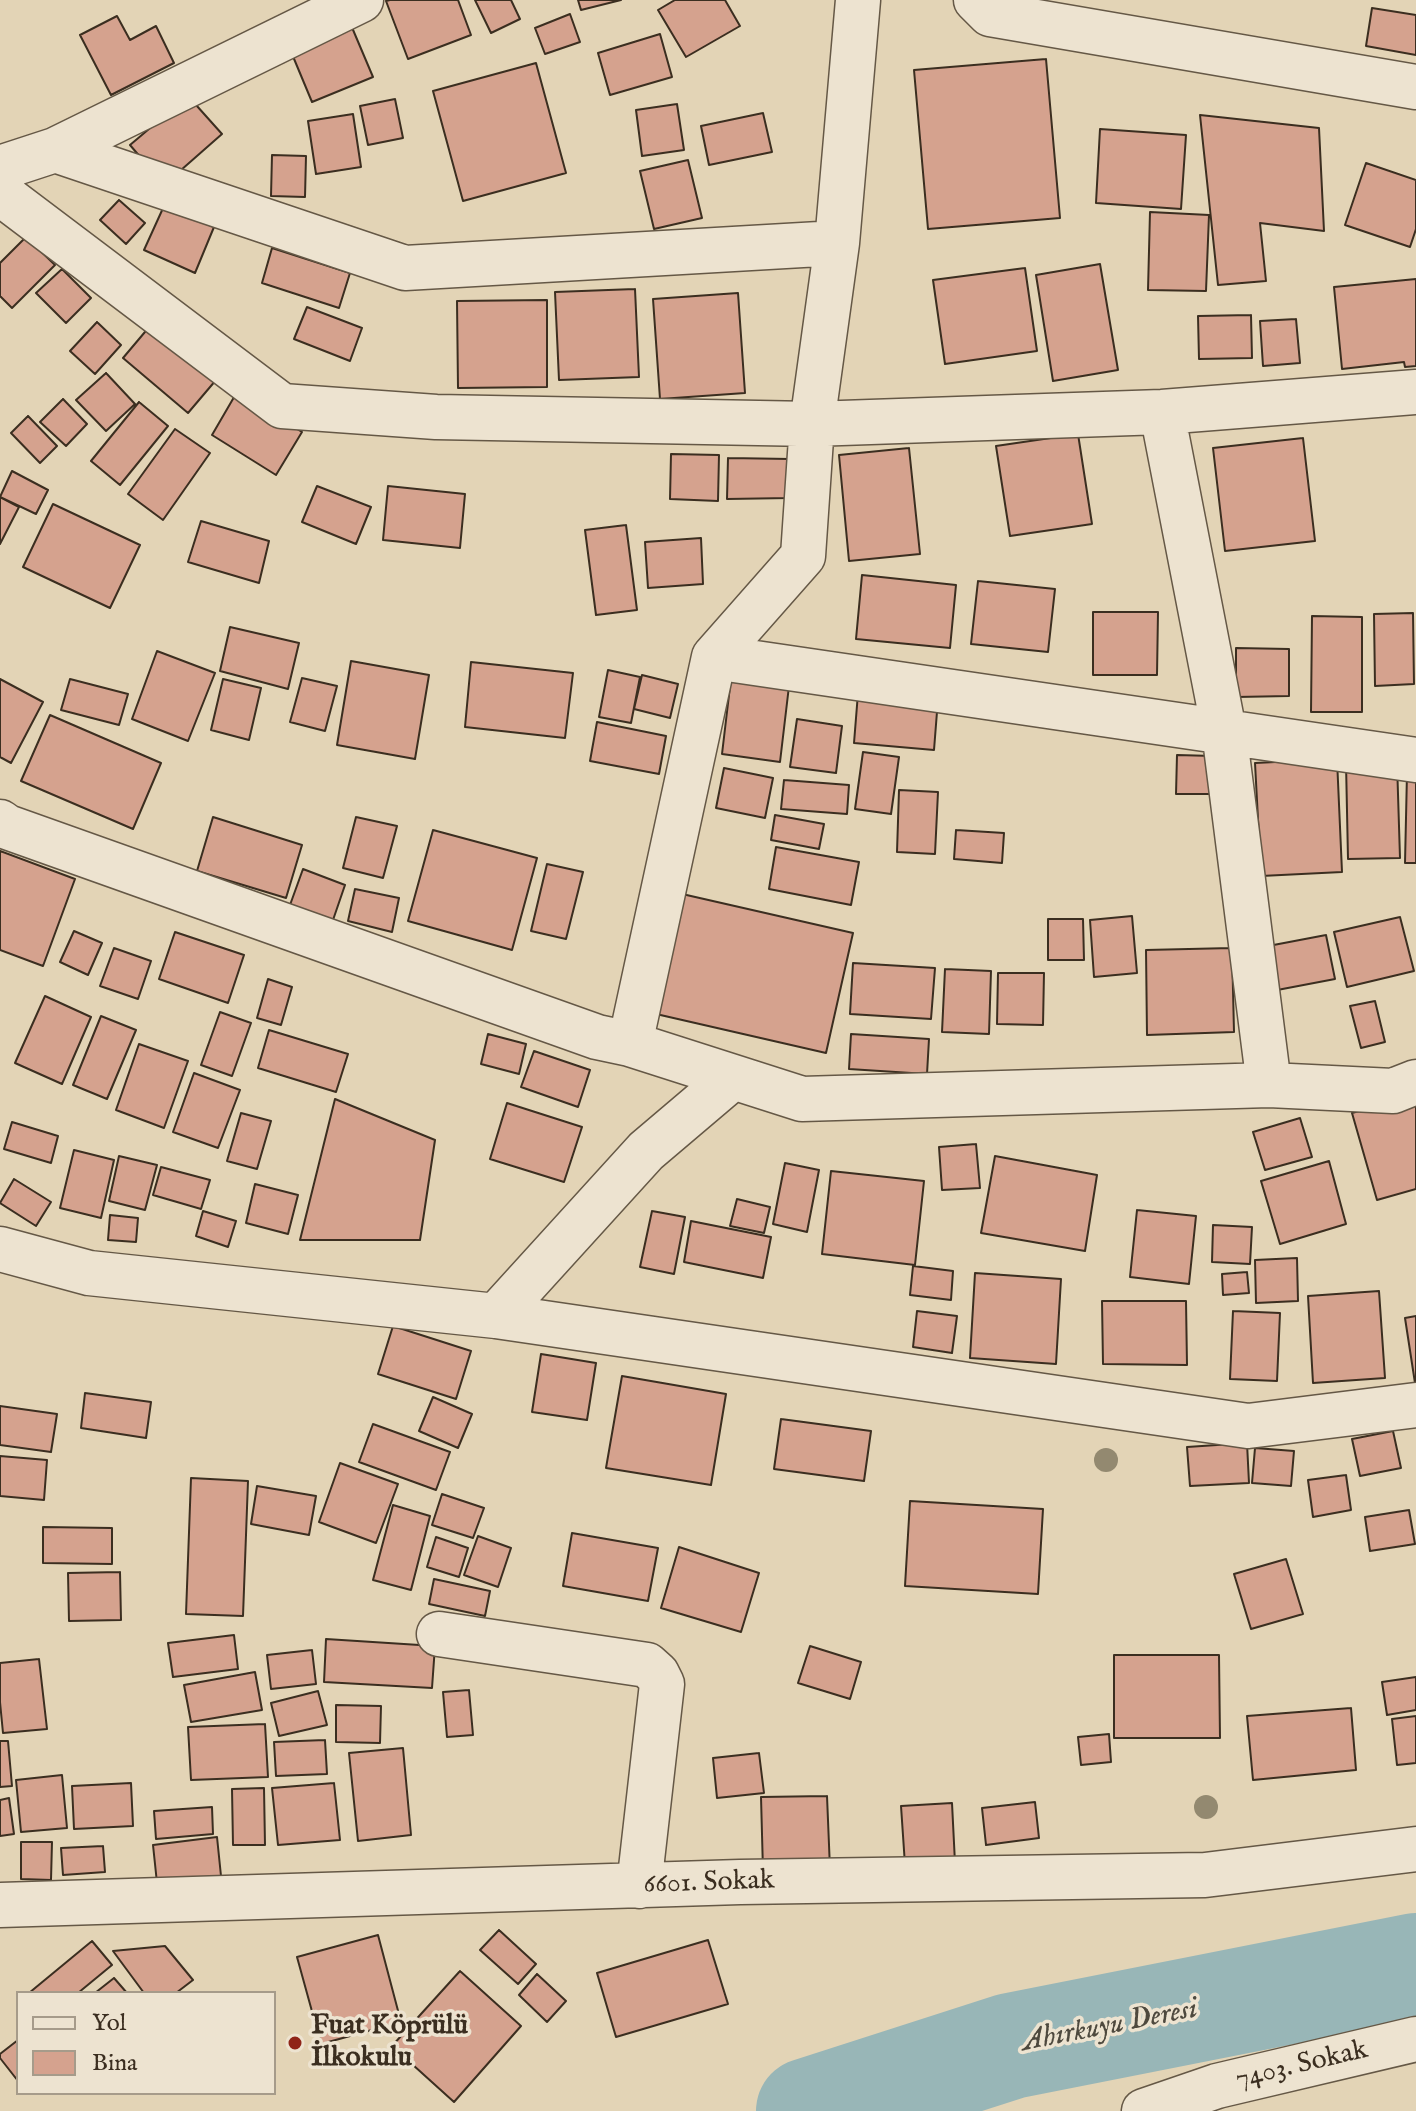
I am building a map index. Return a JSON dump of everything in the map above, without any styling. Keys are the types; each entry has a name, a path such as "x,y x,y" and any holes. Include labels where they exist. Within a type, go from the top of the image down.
{"street":[{"path":"0,168 55,150 361,0"},
{"path":"630,1044 714,657 803,556 812,424 837,243 858,0"},
{"path":"976,0 990,14 1416,87"},
{"path":"55,150 405,268 837,243"},
{"path":"0,193 282,406 436,417 812,424 1162,412 1416,392"},
{"path":"1162,412 1224,731 1269,1085"},
{"path":"714,657 1416,760"},
{"path":"0,822 597,1037 630,1044 802,1099 1269,1085 1393,1091 1416,1082"},
{"path":"496,1316 646,1151 732,1078"},
{"path":"0,1249 89,1273 496,1316 1248,1426 1416,1405"},
{"path":"439,1634 647,1665 657,1674 662,1684 639,1886"},
{"name":"6601. Sokak","path":"0,1905 740,1882 1205,1875 1416,1849"},
{"name":"7403. Sokak","path":"1144,2111 1217,2086 1416,2039"}],"building":[{"path":"458,0 471,35 408,59 386,1"},
{"path":"475,0 511,0 520,19 491,33"},
{"path":"578,0 621,0 581,10"},
{"path":"675,0 725,0 740,26 686,57 658,10"},
{"path":"1372,8 1416,15 1416,55 1366,46"},
{"path":"570,14 580,42 545,54 535,28"},
{"path":"117,16 130,40 156,26 174,63 111,95 80,35"},
{"path":"348,18 373,77 312,102 287,42"},
{"path":"660,34 672,77 610,95 598,53"},
{"path":"1046,59 1060,218 928,229 914,70"},
{"path":"536,63 566,173 463,201 433,91"},
{"path":"188,96 222,134 164,185 130,145"},
{"path":"395,99 403,138 368,145 360,106"},
{"path":"677,104 684,150 642,156 636,110"},
{"path":"763,113 772,152 709,165 701,126"},
{"path":"353,114 361,167 316,174 308,121"},
{"path":"1200,115 1319,128 1324,231 1260,223 1266,281 1218,285"},
{"path":"1100,129 1186,135 1181,209 1096,203"},
{"path":"272,155 306,156 305,197 271,196"},
{"path":"688,160 702,218 654,229 640,171"},
{"path":"1366,163 1416,180 1416,229 1410,247 1345,225"},
{"path":"119,200 145,223 126,244 100,220"},
{"path":"164,206 214,227 195,273 144,250"},
{"path":"1150,212 1209,215 1206,291 1148,290"},
{"path":"26,237 55,265 12,308 0,296 0,263"},
{"path":"272,248 350,273 339,308 262,283"},
{"path":"1100,264 1118,370 1053,381 1036,275"},
{"path":"1025,268 1037,351 945,364 933,280"},
{"path":"62,269 91,298 66,323 36,293"},
{"path":"1416,279 1416,366 1405,367 1404,362 1342,369 1334,287"},
{"path":"635,289 639,377 559,380 555,292"},
{"path":"738,293 745,393 660,399 653,299"},
{"path":"547,300 547,387 458,388 457,301"},
{"path":"307,307 362,328 350,361 294,339"},
{"path":"1251,315 1252,358 1199,359 1198,316"},
{"path":"1296,319 1300,363 1263,366 1260,321"},
{"path":"97,322 121,345 95,374 70,351"},
{"path":"150,326 216,380 188,413 123,358"},
{"path":"106,373 135,404 106,431 76,400"},
{"path":"237,392 302,432 276,475 212,435"},
{"path":"63,399 87,424 66,446 40,422"},
{"path":"139,402 168,426 120,485 91,461"},
{"path":"28,416 57,446 40,463 11,433"},
{"path":"175,429 210,453 163,520 128,494"},
{"path":"1078,434 1092,524 1010,536 996,446"},
{"path":"1303,438 1315,541 1225,551 1213,448"},
{"path":"909,448 920,554 849,561 839,455"},
{"path":"671,454 719,455 718,501 670,499"},
{"path":"728,458 790,459 790,498 727,499"},
{"path":"12,471 48,490 36,514 0,497"},
{"path":"317,486 371,507 356,544 302,522"},
{"path":"388,486 465,494 460,548 383,540"},
{"path":"0,497 19,507 0,544"},
{"path":"53,504 140,545 110,608 23,567"},
{"path":"201,521 269,541 259,583 188,562"},
{"path":"626,525 637,610 596,615 585,530"},
{"path":"701,538 703,584 648,588 645,542"},
{"path":"862,575 956,585 950,648 856,639"},
{"path":"978,581 1055,589 1048,652 971,644"},
{"path":"1093,612 1158,612 1157,675 1093,675"},
{"path":"1413,613 1414,684 1375,686 1374,614"},
{"path":"1312,616 1362,617 1362,712 1311,712"},
{"path":"230,627 299,643 288,689 220,671"},
{"path":"1236,648 1289,649 1289,696 1236,697"},
{"path":"157,651 215,673 188,741 132,719"},
{"path":"351,661 429,675 415,759 337,745"},
{"path":"471,662 573,673 565,738 465,727"},
{"path":"608,670 640,677 631,723 599,717"},
{"path":"642,675 678,684 670,718 634,709"},
{"path":"302,678 337,686 325,731 290,722"},
{"path":"731,678 789,686 780,762 722,754"},
{"path":"0,679 43,702 11,763 0,757"},
{"path":"70,679 128,694 119,725 61,710"},
{"path":"223,679 261,688 249,740 211,730"},
{"path":"858,693 938,699 934,750 854,743"},
{"path":"50,715 161,763 133,829 21,781"},
{"path":"797,719 842,726 836,773 790,767"},
{"path":"597,722 666,736 659,774 590,761"},
{"path":"863,752 899,757 891,814 855,809"},
{"path":"1177,755 1213,756 1213,794 1176,794"},
{"path":"1337,759 1342,872 1261,876 1255,763"},
{"path":"1397,762 1400,858 1348,859 1346,763"},
{"path":"724,768 773,778 765,818 716,808"},
{"path":"1407,773 1416,774 1416,863 1405,863"},
{"path":"784,780 849,785 847,814 781,809"},
{"path":"899,790 938,792 935,854 897,852"},
{"path":"775,815 824,824 819,849 771,840"},
{"path":"213,817 302,845 286,898 197,871"},
{"path":"356,817 397,826 383,878 343,868"},
{"path":"433,830 537,858 512,950 408,921"},
{"path":"956,830 1004,833 1002,863 954,859"},
{"path":"776,847 859,862 851,905 769,889"},
{"path":"0,851 75,879 43,966 0,950"},
{"path":"547,864 583,872 566,939 531,931"},
{"path":"303,869 345,885 333,920 290,905"},
{"path":"355,889 399,898 392,932 348,921"},
{"path":"669,891 853,933 826,1053 643,1011"},
{"path":"1132,916 1137,973 1094,977 1090,920"},
{"path":"1400,917 1414,971 1347,987 1334,932"},
{"path":"1048,919 1083,919 1084,960 1048,960"},
{"path":"74,931 102,943 88,975 60,962"},
{"path":"175,932 244,955 228,1003 159,979"},
{"path":"1326,935 1335,979 1272,991 1263,947"},
{"path":"114,948 151,961 138,999 100,986"},
{"path":"1232,948 1234,1032 1147,1035 1146,950"},
{"path":"853,963 935,968 931,1019 850,1014"},
{"path":"945,969 991,971 989,1034 942,1032"},
{"path":"998,973 1044,973 1043,1025 997,1024"},
{"path":"268,979 292,987 281,1025 257,1018"},
{"path":"45,996 91,1017 62,1084 15,1063"},
{"path":"1375,1001 1385,1042 1361,1048 1350,1006"},
{"path":"220,1012 251,1023 232,1076 201,1065"},
{"path":"101,1016 136,1030 107,1099 73,1085"},
{"path":"269,1030 348,1054 336,1092 258,1068"},
{"path":"488,1034 526,1044 519,1074 481,1064"},
{"path":"851,1034 929,1039 927,1074 849,1069"},
{"path":"139,1044 188,1061 164,1128 116,1110"},
{"path":"534,1051 590,1070 578,1107 521,1087"},
{"path":"194,1073 240,1090 218,1148 173,1132"},
{"path":"1416,1095 1416,1189 1377,1200 1352,1113"},
{"path":"335,1099 435,1140 420,1240 300,1240"},
{"path":"507,1103 582,1127 564,1182 490,1159"},
{"path":"241,1113 271,1121 257,1169 227,1161"},
{"path":"1300,1118 1312,1157 1265,1170 1253,1132"},
{"path":"12,1122 58,1136 51,1163 4,1149"},
{"path":"976,1144 980,1188 942,1190 939,1147"},
{"path":"74,1150 114,1160 101,1218 60,1208"},
{"path":"119,1156 157,1165 145,1210 109,1201"},
{"path":"995,1156 1097,1175 1085,1251 981,1233"},
{"path":"1329,1161 1346,1224 1280,1244 1261,1181"},
{"path":"785,1163 819,1170 807,1232 773,1224"},
{"path":"161,1167 210,1180 201,1209 153,1195"},
{"path":"831,1171 924,1181 915,1265 822,1254"},
{"path":"14,1179 51,1202 36,1226 0,1203"},
{"path":"255,1184 298,1195 288,1234 246,1223"},
{"path":"737,1199 770,1207 764,1233 730,1226"},
{"path":"1137,1210 1196,1216 1189,1284 1130,1277"},
{"path":"203,1211 236,1221 228,1247 196,1236"},
{"path":"652,1211 685,1217 674,1274 640,1267"},
{"path":"110,1215 138,1218 136,1242 108,1240"},
{"path":"691,1221 771,1237 763,1278 684,1262"},
{"path":"1213,1225 1252,1227 1250,1264 1212,1262"},
{"path":"1297,1258 1298,1301 1256,1303 1255,1260"},
{"path":"913,1266 953,1271 951,1300 910,1295"},
{"path":"1247,1272 1249,1293 1223,1295 1222,1274"},
{"path":"975,1273 1061,1279 1056,1364 970,1358"},
{"path":"1379,1291 1385,1378 1313,1383 1308,1296"},
{"path":"1102,1301 1186,1301 1187,1365 1103,1364"},
{"path":"917,1311 957,1316 952,1353 913,1347"},
{"path":"1233,1311 1280,1313 1277,1381 1230,1379"},
{"path":"1416,1316 1416,1383 1415,1383 1405,1318"},
{"path":"393,1326 471,1351 456,1399 378,1374"},
{"path":"541,1354 596,1363 587,1420 532,1412"},
{"path":"622,1376 726,1394 711,1485 606,1468"},
{"path":"85,1393 151,1402 146,1438 81,1428"},
{"path":"433,1397 472,1414 458,1448 419,1431"},
{"path":"0,1406 57,1414 51,1452 0,1445"},
{"path":"781,1419 871,1431 864,1481 774,1469"},
{"path":"373,1424 450,1452 436,1490 359,1462"},
{"path":"1393,1431 1401,1468 1360,1476 1352,1439"},
{"path":"1247,1443 1249,1483 1190,1486 1187,1447"},
{"path":"1255,1448 1294,1451 1291,1486 1252,1483"},
{"path":"0,1456 47,1460 44,1500 0,1496"},
{"path":"340,1463 398,1484 376,1543 319,1522"},
{"path":"1346,1475 1351,1510 1313,1517 1308,1480"},
{"path":"191,1478 248,1481 243,1616 186,1614"},
{"path":"257,1486 316,1496 309,1535 251,1524"},
{"path":"442,1494 484,1508 473,1538 432,1525"},
{"path":"910,1501 1043,1509 1038,1594 905,1586"},
{"path":"393,1505 430,1516 411,1590 373,1580"},
{"path":"1409,1510 1415,1544 1370,1551 1365,1517"},
{"path":"43,1527 112,1528 112,1564 43,1563"},
{"path":"572,1533 658,1548 648,1601 563,1586"},
{"path":"478,1536 511,1548 498,1587 464,1575"},
{"path":"436,1537 468,1548 459,1577 427,1567"},
{"path":"679,1547 759,1573 741,1632 661,1608"},
{"path":"1286,1559 1303,1614 1251,1629 1234,1574"},
{"path":"120,1572 121,1620 69,1621 68,1573"},
{"path":"434,1579 490,1591 485,1616 429,1604"},
{"path":"234,1635 238,1669 173,1677 168,1643"},
{"path":"326,1639 435,1646 432,1688 324,1682"},
{"path":"810,1646 861,1662 850,1699 798,1683"},
{"path":"312,1650 316,1684 271,1689 267,1655"},
{"path":"1114,1655 1219,1655 1220,1738 1114,1738"},
{"path":"39,1659 47,1729 3,1733 0,1663"},
{"path":"255,1672 262,1710 191,1722 184,1685"},
{"path":"1416,1677 1416,1710 1387,1715 1382,1682"},
{"path":"469,1690 473,1735 447,1737 443,1692"},
{"path":"318,1691 327,1725 279,1736 271,1703"},
{"path":"336,1705 381,1706 380,1743 336,1742"},
{"path":"1351,1708 1356,1770 1253,1780 1247,1716"},
{"path":"1416,1716 1416,1763 1397,1765 1392,1719"},
{"path":"265,1724 268,1777 191,1780 188,1727"},
{"path":"1109,1734 1111,1762 1081,1765 1078,1737"},
{"path":"325,1740 327,1774 276,1776 274,1742"},
{"path":"0,1741 8,1741 12,1786 0,1787"},
{"path":"403,1748 411,1835 358,1841 349,1753"},
{"path":"759,1753 764,1793 717,1798 713,1758"},
{"path":"62,1775 67,1828 21,1832 16,1780"},
{"path":"131,1783 133,1826 74,1829 72,1786"},
{"path":"334,1783 340,1840 278,1845 272,1788"},
{"path":"264,1788 265,1845 233,1845 232,1789"},
{"path":"827,1796 830,1869 763,1871 761,1797"},
{"path":"9,1798 14,1834 0,1836 0,1800"},
{"path":"1035,1802 1039,1838 986,1845 982,1808"},
{"path":"952,1803 955,1863 905,1865 901,1806"},
{"path":"212,1807 213,1834 156,1839 154,1811"},
{"path":"217,1837 221,1876 157,1883 153,1845"},
{"path":"21,1842 52,1842 51,1880 21,1879"},
{"path":"103,1846 105,1872 63,1875 61,1848"},
{"path":"499,1930 536,1964 518,1984 480,1950"},
{"path":"378,1935 401,2022 321,2044 297,1957"},
{"path":"708,1940 728,2004 616,2037 597,1973"},
{"path":"92,1941 112,1965 80,1991 31,1991"},
{"path":"165,1946 193,1980 179,1991 143,1991 113,1951"},
{"path":"460,1971 521,2026 454,2102 392,2046"},
{"path":"537,1974 566,2001 547,2022 519,1995"},
{"path":"114,1978 125,1991 98,1991"},
{"path":"16,2042 16,2078 0,2058 0,2054"}],"waterway":[{"name":"Ahırkuyu Deresi","path":"809,2111 1011,2046 1416,1966"}],"place":[{"name":"Fuat Köprülü İlkokulu","path":"295,2043"}]}
